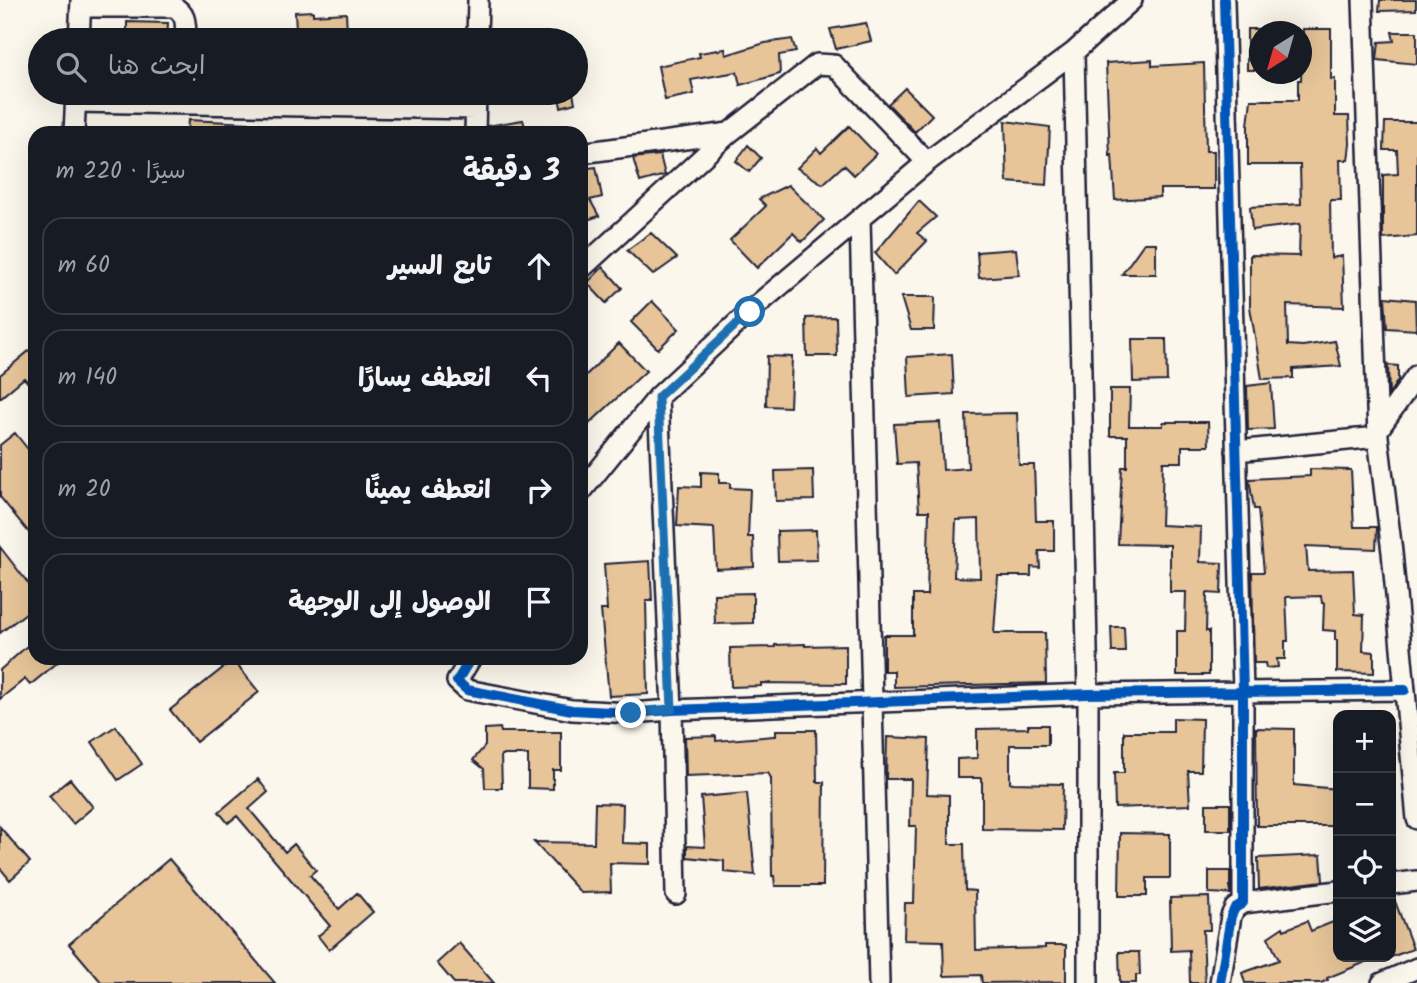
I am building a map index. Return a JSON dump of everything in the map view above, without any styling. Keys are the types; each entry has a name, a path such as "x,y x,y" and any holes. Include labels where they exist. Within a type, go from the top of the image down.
{"street":[{"path":"477,28 478,0"},
{"path":"588,483 658,397 750,312 927,162 1074,52 1132,0"},
{"path":"1224,0 1243,692 1242,903"},
{"path":"1363,0 1378,434 1417,819"},
{"path":"80,28 81,4 174,7 182,11 185,28"},
{"path":"1074,52 1088,694 1088,983"},
{"path":"588,263 729,133 817,64 834,65 927,162"},
{"path":"74,126 76,105"},
{"path":"475,126 476,105"},
{"path":"588,152 729,133"},
{"path":"860,219 878,983"},
{"path":"1236,452 1378,434 1417,375"},
{"path":"658,397 672,709 676,894"},
{"path":"467,665 457,681 467,690 572,710 631,713 672,709 1088,694 1405,690"},
{"path":"1396,883 1417,881"},
{"path":"1220,983 1231,916 1235,908 1242,903 1333,892"},
{"path":"1382,983 1417,968"}],"building":[{"path":"1380,0 1416,0 1416,10 1379,11"},
{"path":"313,11 313,15 346,13 347,28 296,28 295,12"},
{"path":"127,22 168,23 168,28 127,28"},
{"path":"866,23 871,41 836,49 830,29"},
{"path":"1247,29 1249,29 1249,70"},
{"path":"1312,29 1331,29 1331,79 1335,79 1335,116 1349,116 1348,160 1340,160 1341,200 1330,200 1331,258 1342,256 1344,307 1287,305 1288,345 1303,346 1335,341 1341,366 1293,369 1293,378 1262,379 1250,307 1250,255 1299,256 1300,224 1252,230 1250,207 1301,204 1300,165 1248,165 1251,100 1298,100 1298,84 1312,84"},
{"path":"1392,32 1417,32 1417,64 1377,60 1379,42 1394,41"},
{"path":"792,39 796,52 779,55 780,74 740,85 737,72 691,80 694,94 665,100 658,66 700,57 699,53 725,49 726,55 765,43"},
{"path":"1152,60 1152,66 1204,63 1206,151 1214,151 1214,189 1160,189 1160,197 1115,200 1112,155 1110,156 1106,63"},
{"path":"905,88 932,115 915,132 888,104"},
{"path":"188,120 249,123 249,126 188,126"},
{"path":"523,120 525,126 487,126"},
{"path":"1005,121 1050,127 1047,185 1007,182"},
{"path":"1385,122 1417,122 1417,236 1383,239 1383,175 1398,174 1397,150 1384,150"},
{"path":"849,126 876,154 854,175 844,165 823,184 797,168 817,148 821,153"},
{"path":"748,145 761,158 749,172 736,161"},
{"path":"660,155 665,175 640,182 633,158"},
{"path":"596,167 602,197 590,200 599,216 588,220 588,168"},
{"path":"788,185 824,220 802,242 793,233 757,268 730,240 766,206 759,199"},
{"path":"919,201 936,217 917,233 927,241 894,275 875,253"},
{"path":"651,233 677,258 653,275 627,250"},
{"path":"1144,243 1156,243 1156,274 1122,274"},
{"path":"1016,249 1019,275 979,278 977,252"},
{"path":"603,267 622,288 606,303 588,282"},
{"path":"901,297 935,297 934,330 911,330"},
{"path":"1385,297 1415,300 1416,330 1387,328"},
{"path":"652,301 679,329 658,349 631,322"},
{"path":"836,317 837,356 807,356 806,318"},
{"path":"1132,339 1166,339 1167,381 1133,382"},
{"path":"619,343 646,371 589,424 588,373"},
{"path":"28,352 28,383 24,378 0,398 0,375"},
{"path":"952,354 954,394 909,397 907,357"},
{"path":"767,356 792,357 790,407 766,406"},
{"path":"1388,365 1398,366 1398,380 1389,394"},
{"path":"1271,383 1274,429 1248,430 1247,386"},
{"path":"1110,389 1130,389 1129,426 1163,426 1163,422 1208,422 1209,446 1182,446 1182,462 1163,462 1161,525 1201,527 1200,562 1222,563 1221,594 1207,593 1209,675 1177,675 1177,631 1185,631 1186,592 1170,592 1170,545 1118,544 1122,467 1127,467 1127,436 1110,436"},
{"path":"1017,413 1019,465 1034,465 1036,521 1054,521 1054,551 1039,551 1040,568 1031,567 1031,576 998,576 994,633 1045,633 1046,683 894,687 894,671 884,671 884,635 913,635 913,595 927,595 929,511 919,511 916,463 897,464 894,424 940,422 943,470 968,468 966,414","holes":["979,519 980,578 954,577 956,520"]},
{"path":"15,433 28,449 28,531 0,497 0,445"},
{"path":"1310,469 1351,470 1354,527 1377,527 1376,549 1306,546 1308,571 1353,570 1355,614 1364,615 1363,651 1374,652 1374,673 1337,672 1337,640 1335,631 1323,630 1324,603 1321,596 1286,597 1288,641 1285,641 1285,659 1277,659 1278,667 1266,668 1265,663 1254,663 1252,572 1264,572 1258,509 1254,509 1249,479 1310,476"},
{"path":"813,470 814,500 776,501 775,471"},
{"path":"701,472 719,473 719,483 730,483 730,488 750,489 748,537 753,537 754,567 716,569 714,528 677,526 679,486 701,487"},
{"path":"816,530 817,560 778,561 777,531"},
{"path":"0,547 28,583 28,611 0,633"},
{"path":"650,561 652,601 646,601 648,694 609,696 601,610 607,610 604,564"},
{"path":"753,593 753,623 715,624 714,594"},
{"path":"1111,627 1124,627 1125,652 1112,652"},
{"path":"28,645 28,665 54,665 30,685 25,679 0,699 0,670"},
{"path":"846,645 846,684 761,683 761,686 731,687 730,648"},
{"path":"227,665 237,665 259,692 196,742 170,710"},
{"path":"1173,718 1202,719 1201,771 1188,771 1190,805 1115,808 1114,773 1124,773 1124,732 1173,732"},
{"path":"1028,725 1048,725 1048,745 1010,745 1010,783 1063,784 1062,830 982,829 982,778 957,778 957,759 977,758 977,729 1028,728"},
{"path":"116,726 142,764 118,780 92,742"},
{"path":"500,728 501,732 561,732 561,770 553,770 553,789 528,788 528,755 501,755 502,788 485,788 484,769 473,760 485,746 485,729"},
{"path":"1256,728 1294,729 1294,785 1333,789 1333,826 1257,826"},
{"path":"776,730 816,730 817,782 824,782 823,886 775,886 772,876 771,778 768,773 686,776 685,737 716,736 716,741 776,736"},
{"path":"887,737 929,739 927,794 949,795 949,844 964,844 965,890 975,891 976,950 1066,945 1066,982 982,983 981,975 944,976 943,941 904,940 905,903 914,903 916,826 910,826 911,779 886,779"},
{"path":"70,779 93,807 73,824 49,796"},
{"path":"258,779 268,792 249,809 285,852 294,844 316,870 310,875 339,909 357,893 373,912 329,950 318,936 330,926 237,816 228,823 219,812"},
{"path":"747,793 755,875 724,872 724,861 687,857 687,846 705,847 701,797"},
{"path":"595,803 623,804 622,843 650,844 650,864 610,863 611,892 581,893 534,842 594,843"},
{"path":"1206,804 1230,804 1230,830 1206,830"},
{"path":"0,827 30,862 10,880 0,868"},
{"path":"1120,833 1170,834 1170,878 1147,878 1147,896 1119,896"},
{"path":"1321,855 1323,881 1259,889 1258,858"},
{"path":"169,859 275,983 102,983 69,944"},
{"path":"1209,871 1230,871 1230,894 1209,893"},
{"path":"1209,897 1210,930 1203,930 1205,983 1190,983 1189,950 1171,951 1170,898"},
{"path":"1396,904 1413,949 1396,955"},
{"path":"1307,921 1311,931 1333,922 1333,962 1366,962 1321,983 1245,983 1242,973 1279,960 1268,937 1283,927 1284,930"},
{"path":"459,943 494,983 454,983 437,963"},
{"path":"1119,952 1139,952 1140,975 1136,975 1136,983 1120,983"}],"cycle path":[{"path":"1220,983 1231,916 1235,908 1243,903 1243,692 1224,0"},
{"path":"467,665 457,681 467,690 572,710 631,713 1088,694 1405,690"}],"route":[{"path":"631,713 672,709 658,397 750,312"}]}
